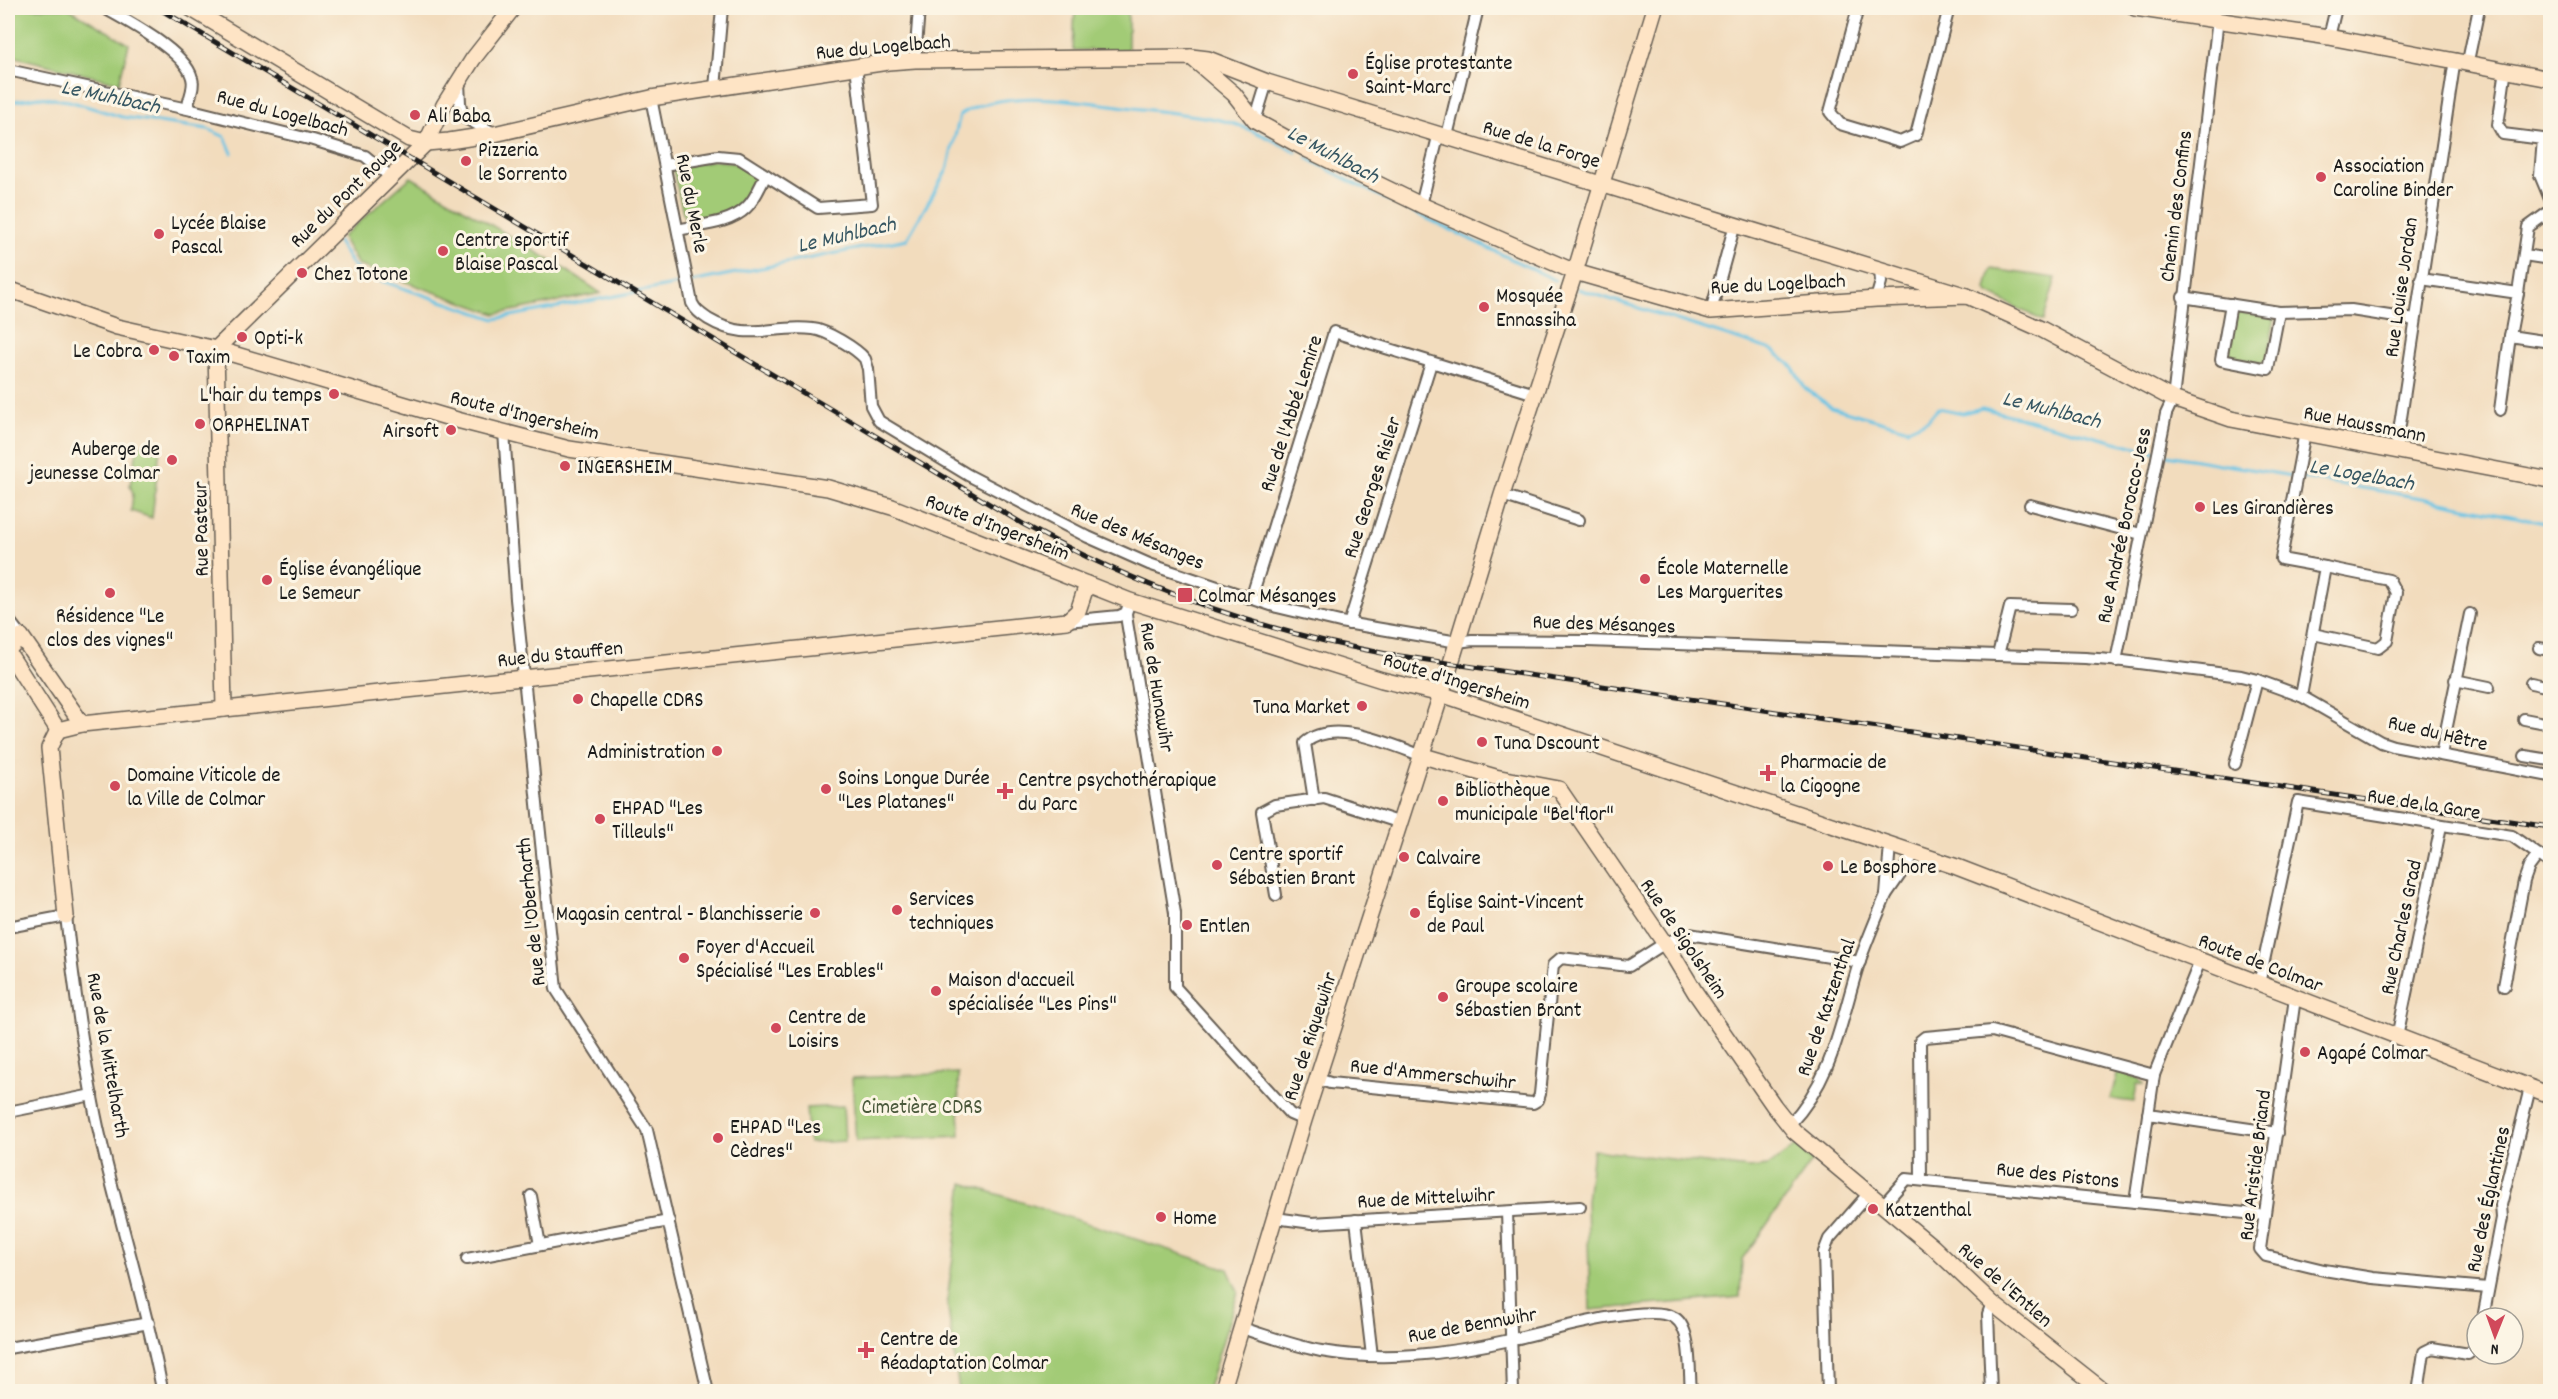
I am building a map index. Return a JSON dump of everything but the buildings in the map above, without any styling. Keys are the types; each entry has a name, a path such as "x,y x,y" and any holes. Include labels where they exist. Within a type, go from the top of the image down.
{"street":[{"name":"Rue du Logelbach","path":"104,8 163,44 189,70 193,83 188,106 192,110"},
{"path":"190,8 409,139 426,143"},
{"name":"Rue du Pont Rouge","path":"216,349 358,207 392,178 426,143 444,105 513,8"},
{"path":"715,88 722,8"},
{"path":"915,60 919,8"},
{"path":"1421,205 1478,8"},
{"name":"Rue de Riquewihr","path":"1222,1392 1304,1120 1575,272 1655,8"},
{"path":"1858,8 1830,112 1840,124 1900,142 1916,135 1949,8"},
{"path":"2135,8 2329,37 2462,60 2550,79"},
{"path":"2329,37 2336,8"},
{"name":"Rue Louise Jordan","path":"2396,450 2421,279 2462,60 2480,8"},
{"name":"Chemin des Confins","path":"2173,399 2218,19"},
{"name":"Rue du Logelbach","path":"426,143 494,134 651,98 856,66 915,60 1191,57 1234,94 1255,121 1308,150 1421,205 1575,272 1711,311 1876,299 1967,296 2042,329 2173,399"},
{"name":"Rue de la Forge","path":"1191,57 1208,59 1267,82 1967,296"},
{"path":"666,165 718,156 739,158 818,208 872,204 856,66"},
{"path":"2506,69 2498,125 2503,134 2543,139 2540,175 2550,200"},
{"name":"Rue du Logelbach","path":"8,70 192,110 313,140 365,156 392,178"},
{"path":"459,82 463,117 494,134"},
{"path":"1255,121 1267,82"},
{"name":"Rue du Merle","path":"651,98 692,303 700,314"},
{"path":"678,230 726,219 741,212 751,203 766,176"},
{"path":"2500,410 2528,227 2550,212"},
{"path":"1711,311 1735,224"},
{"path":"2524,255 2550,259"},
{"path":"1876,299 1881,282 1881,270"},
{"path":"2421,279 2518,293"},
{"name":"Route d'Ingersheim","path":"8,289 117,327 216,349 504,432 611,457 763,476 828,488 892,507 1087,584 1128,607 1382,680 1441,694 1957,867"},
{"path":"2184,297 2279,312 2351,310 2415,320"},
{"path":"2231,304 2221,360 2268,369 2279,312"},
{"name":"Rue des Mésanges","path":"700,314 734,331 804,328 823,332 859,352 865,359 872,411 885,425 1012,500 1149,564 1251,599 1349,624 1458,642 1576,640 2041,656"},
{"name":"Rue de l'Abbé Lemire","path":"1251,599 1334,332 1535,394"},
{"path":"2510,336 2550,342"},
{"name":"Rue Pasteur","path":"216,349 224,709"},
{"name":"Rue Georges Risler","path":"1349,624 1431,363"},
{"name":"Rue Haussmann","path":"2173,399 2231,418 2550,480"},
{"name":"Rue Andrée Borocco-Jess","path":"2116,661 2166,414 2173,399"},
{"name":"Rue de l'Oberharth","path":"504,432 516,599 556,989 647,1130 708,1392"},
{"path":"2305,432 2281,559 2389,580 2396,593 2387,641 2378,648 2313,634"},
{"path":"1502,495 1579,520"},
{"path":"2030,505 2141,534"},
{"path":"2301,696 2325,567"},
{"path":"1067,621 1078,611 1087,584"},
{"name":"Rue du Stauffen","path":"58,730 82,724 1119,616 1128,607"},
{"name":"Rue de Hunawihr","path":"1128,607 1175,913 1175,987 1290,1114 1304,1120"},
{"name":"Rue Andrée Borocco-Jess","path":"1998,655 2010,607 2071,609"},
{"path":"2441,755 2470,614"},
{"path":"8,619 82,724"},
{"path":"21,636 8,651 58,730"},
{"path":"2539,648 2550,650"},
{"name":"Rue du Hêtre","path":"2041,656 2116,661 2241,676 2301,696 2381,742 2550,776"},
{"path":"2235,764 2257,680"},
{"path":"2455,680 2489,687"},
{"path":"2531,683 2550,687"},
{"path":"2524,719 2550,724"},
{"name":"Rue de la Mittelharth","path":"58,730 49,748 73,977 98,1128 149,1323 161,1383"},
{"path":"1314,800 1305,743 1314,735 1333,732 1359,735 1420,755"},
{"name":"Rue de Sigolsheim","path":"1420,755 1495,777 1559,789 1695,992 1789,1125 1812,1148 1883,1204"},
{"path":"2525,756 2550,760"},
{"path":"1275,895 1262,812 1275,805 1324,798 1398,822"},
{"name":"Rue de la Gare","path":"2259,984 2298,802 2512,836 2550,863"},
{"name":"Rue Charles Grad","path":"2397,1037 2441,826"},
{"name":"Rue de Katzenthal","path":"1886,895 1890,844"},
{"name":"Rue de Katzenthal","path":"1789,1125 1806,1107 1829,1065 1860,962 1886,895 1915,853"},
{"path":"2504,986 2524,881 2529,867 2538,855"},
{"name":"Route de Colmar","path":"1957,867 2550,1095"},
{"path":"8,927 66,916"},
{"path":"1665,944 1689,934 1860,962"},
{"name":"Rue d'Ammerschwihr","path":"1318,1079 1330,1083 1533,1103 1538,1100 1540,1094 1553,965 1556,961 1567,958 1629,966 1665,944"},
{"name":"Rue des Pistons","path":"1883,1204 1906,1179 2135,1202 2154,1075 2200,961"},
{"name":"Rue Aristide Briand","path":"2295,998 2260,1249 2266,1256 2324,1270 2373,1278 2488,1288"},
{"path":"1921,1180 1920,1041 1925,1037 1992,1031 2154,1075"},
{"name":"Rue des Églantines","path":"2485,1306 2502,1218 2501,1205 2530,1088"},
{"path":"8,1112 92,1095"},
{"path":"2148,1114 2277,1133"},
{"path":"1828,1392 1824,1252 1829,1239 1869,1193"},
{"path":"531,1196 540,1245"},
{"path":"2135,1202 2265,1215"},
{"name":"Rue de l'Entlen","path":"1883,1204 1992,1303 2104,1392"},
{"name":"Rue de Mittelwihr","path":"1275,1218 1312,1223 1580,1207"},
{"path":"1507,1212 1513,1392"},
{"path":"1356,1220 1372,1356"},
{"path":"467,1259 669,1221"},
{"path":"1991,1392 1988,1314 1992,1303"},
{"name":"Rue de Bennwihr","path":"1242,1328 1319,1350 1372,1356 1413,1356 1510,1340 1568,1325 1616,1316 1663,1314 1674,1317 1686,1331 1691,1392"},
{"path":"8,1348 149,1323"},
{"path":"2419,1386 2424,1352 2432,1348 2465,1354"}],"green space":[{"path":"8,8 68,8 129,44 119,83 8,55"},
{"path":"1075,8 1128,8 1128,51 1073,50"},
{"path":"715,160 747,169 757,176 756,186 751,196 742,204 719,216 685,221 673,170 677,167"},
{"name":"Centre sportif Blaise Pascal","path":"411,177 601,293 496,314 358,265 342,237"},
{"path":"1991,269 2056,278 2043,321 1988,293 1986,289"},
{"path":"2233,311 2275,318 2266,364 2225,356"},
{"path":"148,444 160,448 152,518 131,511 133,494 130,485 138,446"},
{"path":"2118,1072 2139,1078 2144,1085 2137,1084 2134,1102 2110,1099"},
{"name":"Cimetière CDRS","path":"958,1073 960,1136 856,1141 852,1078"},
{"name":"Cimetière CDRS","path":"843,1106 845,1141 809,1143 806,1108"},
{"path":"1797,1145 1814,1159 1742,1259 1740,1297 1590,1310 1587,1201 1593,1150 1749,1168 1768,1166"},
{"path":"963,1183 1228,1269 1238,1292 1207,1391 959,1391 947,1301"}],"waterway":[{"name":"Le Muhlbach","path":"8,102 39,97 69,101 122,117 208,129 225,137 232,153"},
{"name":"Le Muhlbach","path":"691,282 907,239 947,170 960,115 978,106 999,101 1045,98 1209,118 1249,129 1296,152"},
{"name":"Le Muhlbach","path":"1307,158 1355,184 1555,280"},
{"name":"Le Muhlbach","path":"338,242 361,274 495,319 684,283"},
{"name":"Le Muhlbach","path":"1578,289 1772,350 1792,366 1805,388 1831,407 1908,429 1928,420 1938,408 1963,413 1982,408 2167,455 2422,498 2550,524"}],"railway":[{"path":"158,8 1023,524 1110,568 1200,604 1292,633 1387,654 2550,827"}],"place":[{"name":"Église protestante Saint-Marc","path":"1353,74"},
{"name":"Ali Baba","path":"415,115"},
{"name":"Pizzeria le Sorrento","path":"466,161"},
{"name":"Association Caroline Binder","path":"2321,177"},
{"name":"Lycée Blaise Pascal","path":"159,234"},
{"name":"Centre sportif Blaise Pascal","path":"443,251"},
{"name":"Chez Totone","path":"302,273"},
{"name":"Mosquée Ennassiha","path":"1484,307"},
{"name":"Opti-k","path":"242,337"},
{"name":"Le Cobra","path":"154,350"},
{"name":"Taxim","path":"174,356"},
{"name":"L'hair du temps","path":"334,394"},
{"name":"ORPHELINAT","path":"200,424"},
{"name":"Airsoft","path":"451,430"},
{"name":"Auberge de jeunesse Colmar","path":"172,460"},
{"name":"INGERSHEIM","path":"565,466"},
{"name":"Les Girandières","path":"2200,507"},
{"name":"École Maternelle Les Marguerites","path":"1645,579"},
{"name":"Église évangélique Le Semeur","path":"267,580"},
{"name":"Résidence \"Le clos des vignes\"","path":"110,593"},
{"name":"Colmar Mésanges","path":"1185,595"},
{"name":"Chapelle CDRS","path":"578,699"},
{"name":"Tuna Market","path":"1362,706"},
{"name":"Tuna Dscount","path":"1482,742"},
{"name":"Administration","path":"717,751"},
{"name":"Pharmacie de la Cigogne","path":"1768,773"},
{"name":"Domaine Viticole de la Ville de Colmar","path":"115,786"},
{"name":"Soins Longue Durée \"Les Platanes\"","path":"826,789"},
{"name":"Centre psychothérapique du Parc","path":"1005,791"},
{"name":"Bibliothèque municipale \"Bel'flor\"","path":"1443,801"},
{"name":"EHPAD \"Les Tilleuls\"","path":"600,819"},
{"name":"Calvaire","path":"1404,857"},
{"name":"Centre sportif Sébastien Brant","path":"1217,865"},
{"name":"Le Bosphore","path":"1828,866"},
{"name":"Services techniques","path":"897,910"},
{"name":"Magasin central - Blanchisserie","path":"815,913"},
{"name":"Église Saint-Vincent de Paul","path":"1415,913"},
{"name":"Entlen","path":"1187,925"},
{"name":"Foyer d'Accueil Spécialisé \"Les Erables\"","path":"684,958"},
{"name":"Maison d'accueil spécialisée \"Les Pins\"","path":"936,991"},
{"name":"Groupe scolaire Sébastien Brant","path":"1443,997"},
{"name":"Centre de Loisirs","path":"776,1028"},
{"name":"Agapé Colmar","path":"2305,1052"},
{"name":"EHPAD \"Les Cèdres\"","path":"718,1138"},
{"name":"Katzenthal","path":"1873,1209"},
{"name":"Home","path":"1161,1217"},
{"name":"Centre de Réadaptation Colmar","path":"866,1350"}],"water label":[{"name":"Le Logelbach","path":"2362,473"}]}
